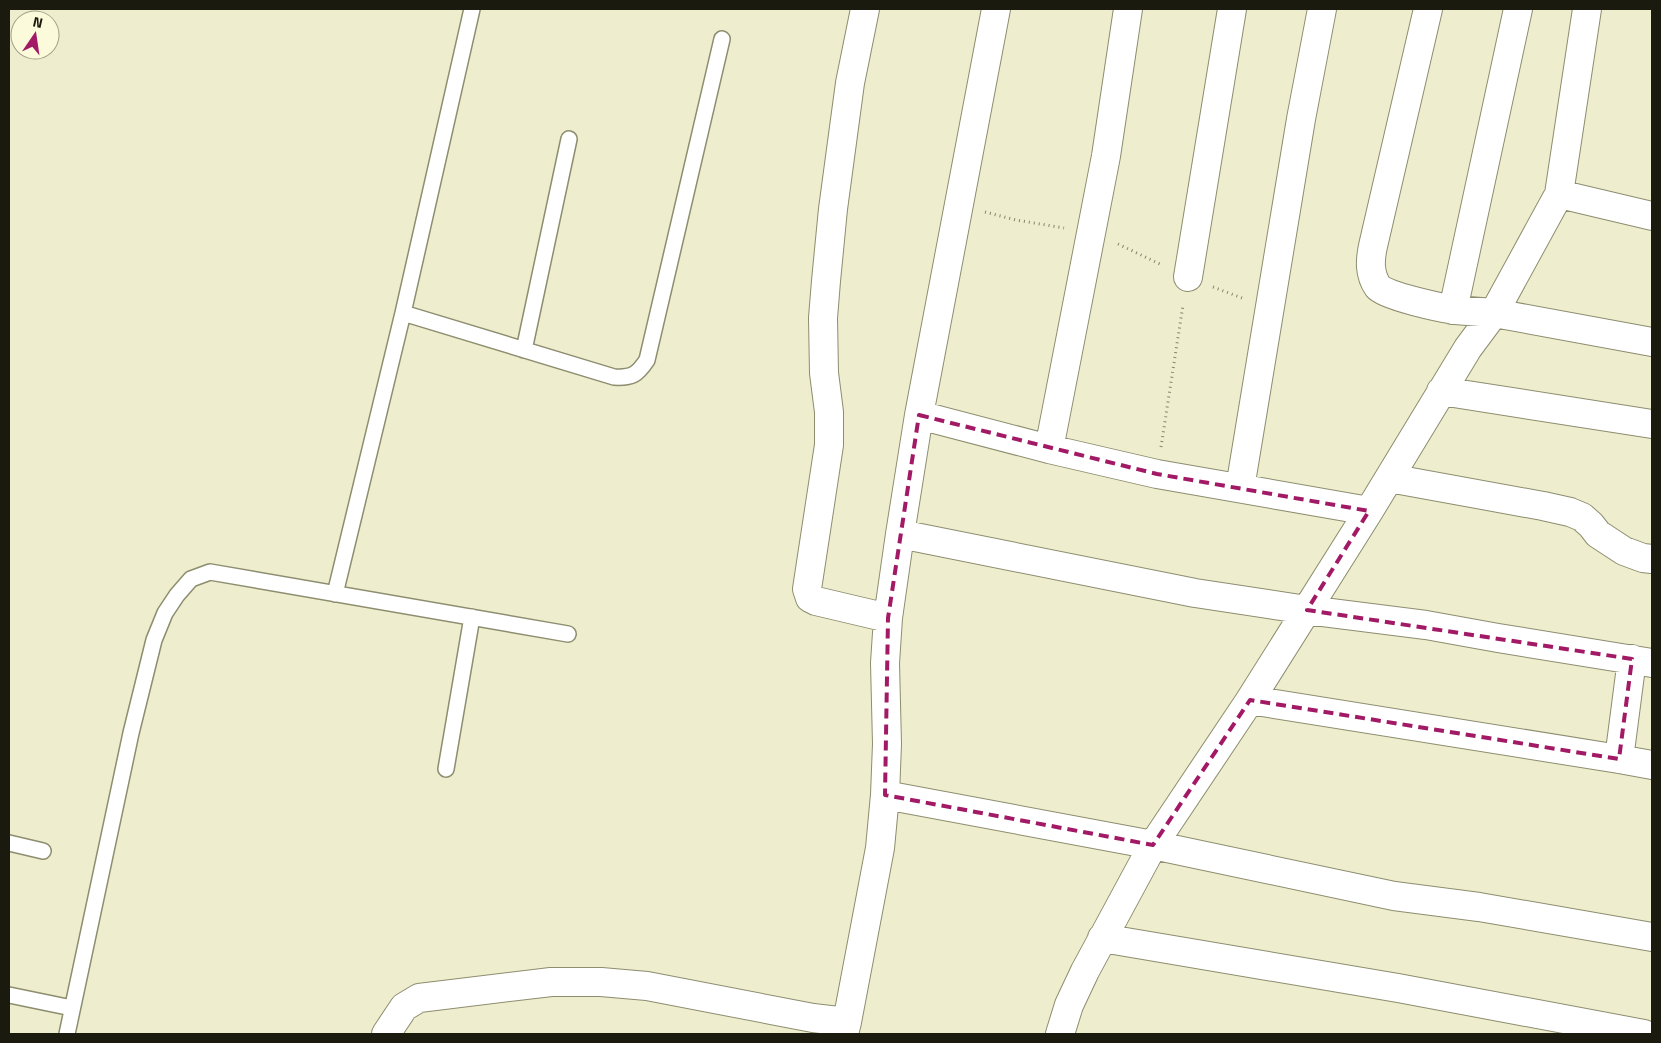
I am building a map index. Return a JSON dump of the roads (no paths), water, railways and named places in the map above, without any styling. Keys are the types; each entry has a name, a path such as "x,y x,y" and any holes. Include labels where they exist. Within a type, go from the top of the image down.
{"street":[{"path":"865,9 850,84 827,264 823,336 824,373 829,412 829,445 807,589 810,598 816,601 888,618"},
{"path":"386,1034 404,1007 419,998 551,982 602,982 646,986 813,1018 846,1028 880,848 886,795 885,663 888,618 900,534 919,415 996,9"},
{"path":"1049,449 1106,156 1128,9"},
{"path":"1188,277 1232,9"},
{"path":"1240,488 1271,310 1301,119 1322,9"},
{"path":"1428,9 1370,261 1372,275 1379,289 1391,295 1453,310 1494,313 1652,342"},
{"path":"1453,310 1518,9"},
{"path":"1060,1034 1069,1005 1102,938 1153,845 1250,700 1369,511 1468,348 1494,313 1559,194 1587,9"},
{"path":"1559,194 1652,216"},
{"path":"1441,391 1652,424"},
{"path":"919,415 1049,449 1157,474 1369,511"},
{"path":"1389,478 1570,512 1582,518 1598,534 1624,551 1652,560"},
{"path":"900,534 1195,592 1307,610 1426,625 1642,661 1619,759"},
{"path":"1250,700 1652,765"},
{"path":"886,795 1153,845 1394,896 1516,913 1652,937"},
{"path":"1102,938 1398,988 1644,1034"}],"lane":[{"path":"335,594 403,313 472,9"},
{"path":"403,313 614,377 628,377 640,372 647,360 722,39"},
{"path":"524,350 568,139"},
{"path":"66,1034 131,733 154,640 165,613 190,579 210,572 568,634"},
{"path":"446,769 472,617"},
{"path":"9,843 43,850"},
{"path":"9,995 72,1008"}]}
